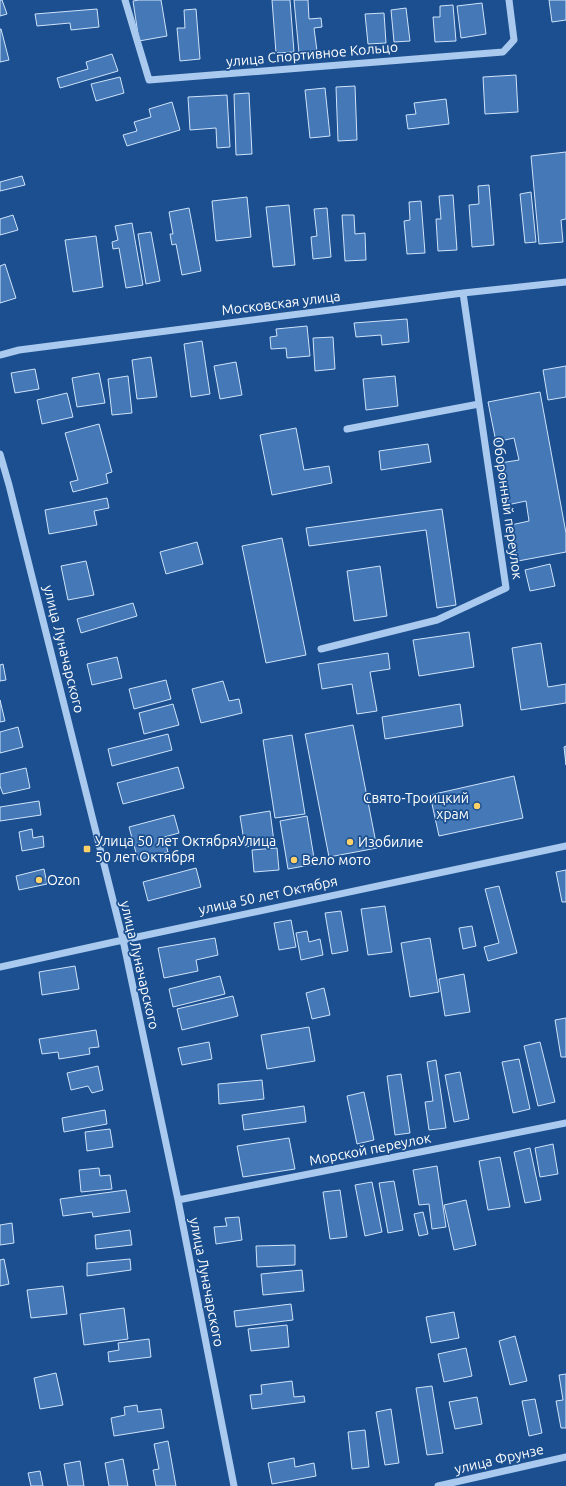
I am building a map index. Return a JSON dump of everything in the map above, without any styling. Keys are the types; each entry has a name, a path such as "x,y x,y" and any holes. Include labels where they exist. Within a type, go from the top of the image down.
{"street":[{"name":"улица Спортивное Кольцо","path":"125,0 149,80 503,52 514,40 509,0"},
{"name":"Московская улица","path":"0,355 19,350 463,293 566,282"},
{"name":"Оборонный переулок","path":"321,649 437,620 506,588 463,293"},
{"path":"346,429 480,404"},
{"name":"улица Луначарского","path":"0,454 122,940 178,1200 234,1486"},
{"name":"улица 50 лет Октября","path":"0,967 566,846"},
{"name":"Морской переулок","path":"178,1200 566,1123"},
{"name":"улица Фрунзе","path":"438,1486 566,1457"}],"building":[{"path":"0,0 2,0 7,14 0,16"},
{"path":"161,0 167,36 139,41 133,1"},
{"path":"272,0 290,0 294,52 276,53"},
{"path":"294,0 308,0 309,19 321,18 322,27 314,28 317,51 299,53"},
{"path":"549,0 566,0 566,20 552,22"},
{"path":"482,3 486,34 461,38 457,6"},
{"path":"453,5 456,41 435,42 433,17 440,17 440,6"},
{"path":"406,8 410,41 394,42 391,10"},
{"path":"97,9 99,27 71,30 70,23 37,26 35,14"},
{"path":"196,9 200,59 180,61 177,28 185,28 184,10"},
{"path":"384,13 386,43 368,44 365,14"},
{"path":"0,29 9,60 0,62"},
{"path":"112,54 118,71 60,88 57,78 88,69 86,62"},
{"path":"516,75 518,112 485,114 483,77"},
{"path":"120,77 124,93 96,101 91,84"},
{"path":"355,86 357,140 338,141 336,87"},
{"path":"325,88 330,136 310,138 305,90"},
{"path":"249,93 252,154 236,155 234,94"},
{"path":"227,95 230,147 217,148 216,128 190,130 188,97"},
{"path":"446,99 449,124 408,129 406,115 416,114 414,103"},
{"path":"172,102 180,130 127,146 123,135 137,131 134,122 151,117 149,109"},
{"path":"566,152 566,219 561,220 563,242 539,244 531,156"},
{"path":"22,176 25,185 0,191 0,182"},
{"path":"489,185 494,245 472,247 469,205 479,204 478,186"},
{"path":"531,192 536,242 525,243 520,194"},
{"path":"453,195 457,250 438,251 436,219 441,219 439,196"},
{"path":"247,197 251,237 216,241 212,201"},
{"path":"421,201 425,253 407,254 404,221 410,220 409,202"},
{"path":"289,205 295,265 273,267 266,207"},
{"path":"189,208 201,271 182,275 176,244 172,245 170,234 173,234 169,212"},
{"path":"327,208 331,257 313,259 311,237 317,236 314,209"},
{"path":"13,215 18,230 0,235 0,219"},
{"path":"342,215 354,215 355,234 365,233 366,260 345,261"},
{"path":"132,223 143,285 126,288 119,248 113,249 112,242 118,240 115,226"},
{"path":"151,232 160,281 146,284 138,234"},
{"path":"96,236 103,287 73,292 65,240"},
{"path":"5,264 16,298 0,303 0,266"},
{"path":"407,319 409,342 382,345 381,335 356,337 354,323"},
{"path":"307,326 310,356 287,358 286,348 271,349 270,337 277,336 276,329"},
{"path":"333,337 335,369 315,371 313,338"},
{"path":"202,341 210,394 191,397 184,344"},
{"path":"151,357 157,397 137,399 132,360"},
{"path":"236,362 242,395 220,399 214,366"},
{"path":"566,366 566,397 548,400 543,370"},
{"path":"35,369 39,389 15,393 11,373"},
{"path":"99,373 105,403 77,407 72,378"},
{"path":"128,376 132,413 112,415 108,379"},
{"path":"395,376 398,406 366,410 363,379"},
{"path":"540,392 566,533 566,552 518,561 511,525 529,521 526,501 507,505 500,463 519,460 514,438 496,442 488,402"},
{"path":"67,393 73,417 42,424 37,400"},
{"path":"99,424 112,472 106,474 108,483 73,492 70,482 78,480 65,433"},
{"path":"296,428 304,470 329,466 332,483 272,495 260,435"},
{"path":"428,444 431,462 381,470 379,451"},
{"path":"107,498 109,508 94,511 97,525 49,534 45,510"},
{"path":"442,509 456,605 437,608 426,530 309,546 306,528"},
{"path":"282,538 306,655 266,663 242,546"},
{"path":"197,542 203,564 166,574 160,552"},
{"path":"86,561 94,595 68,600 61,566"},
{"path":"550,564 555,586 530,591 525,570"},
{"path":"380,566 387,616 354,621 347,571"},
{"path":"133,603 137,616 81,633 77,619"},
{"path":"469,632 474,667 419,676 413,640"},
{"path":"541,643 548,687 566,684 566,703 521,710 512,648"},
{"path":"388,653 390,669 370,672 377,711 357,714 352,684 322,689 318,664"},
{"path":"117,657 122,678 92,685 87,664"},
{"path":"3,664 6,680 0,681 0,665"},
{"path":"166,680 171,699 134,709 129,689"},
{"path":"223,681 229,701 239,699 242,713 201,723 192,689"},
{"path":"0,700 5,721 0,722"},
{"path":"173,704 179,725 144,734 139,713"},
{"path":"460,704 463,726 385,739 382,717"},
{"path":"353,725 377,848 329,857 305,734"},
{"path":"18,727 23,747 0,753 0,732"},
{"path":"168,734 172,750 112,766 108,749"},
{"path":"292,735 305,814 275,818 263,740"},
{"path":"566,746 566,765 564,747"},
{"path":"178,767 184,788 123,804 117,783"},
{"path":"26,768 30,788 3,794 0,786 0,774"},
{"name":"Свято-Троицкий храм","path":"514,776 523,818 439,836 430,795"},
{"path":"39,801 41,815 0,821 0,807"},
{"path":"270,811 274,842 245,847 240,816"},
{"path":"174,815 179,833 164,837 168,852 138,860 129,827"},
{"path":"307,816 315,864 288,869 280,821"},
{"path":"32,829 33,838 43,836 44,847 22,851 19,832"},
{"path":"277,848 279,870 254,872 252,850"},
{"path":"196,868 201,887 148,901 143,882"},
{"path":"44,869 47,884 19,890 16,876"},
{"path":"566,870 566,902 562,902 556,872"},
{"path":"499,886 517,953 488,961 484,947 499,943 485,889"},
{"path":"385,906 392,952 368,955 361,909"},
{"path":"341,911 348,951 332,954 325,913"},
{"path":"291,920 296,947 279,950 274,923"},
{"path":"472,926 476,946 463,949 459,928"},
{"path":"307,931 309,942 320,939 323,955 301,960 296,933"},
{"path":"215,938 218,955 196,960 198,971 164,978 158,948"},
{"path":"430,938 439,992 410,997 401,943"},
{"path":"75,966 79,989 42,995 39,972"},
{"path":"464,974 470,1012 445,1016 439,979"},
{"path":"220,976 225,994 173,1007 169,989"},
{"path":"324,988 330,1015 312,1019 306,993"},
{"path":"233,996 238,1016 182,1030 177,1009"},
{"path":"566,1018 566,1057 561,1057 555,1020"},
{"path":"309,1027 315,1061 267,1069 261,1035"},
{"path":"96,1030 99,1047 89,1048 90,1054 59,1059 58,1052 42,1054 39,1039"},
{"path":"209,1042 212,1059 182,1065 178,1048"},
{"path":"540,1042 555,1102 538,1106 524,1046"},
{"path":"519,1059 530,1109 513,1113 502,1062"},
{"path":"436,1060 446,1128 429,1130 425,1102 433,1101 427,1062"},
{"path":"98,1066 103,1090 92,1093 88,1086 71,1090 67,1073"},
{"path":"460,1072 469,1119 454,1122 445,1075"},
{"path":"401,1074 410,1133 395,1135 387,1076"},
{"path":"262,1080 264,1099 219,1104 218,1084"},
{"path":"364,1092 374,1140 357,1144 347,1096"},
{"path":"304,1106 306,1122 244,1130 242,1115"},
{"path":"105,1110 107,1124 64,1132 62,1118"},
{"path":"110,1129 113,1147 87,1151 85,1132"},
{"path":"289,1138 295,1169 243,1177 237,1146"},
{"path":"553,1144 558,1174 540,1177 535,1148"},
{"path":"530,1148 541,1200 525,1203 514,1152"},
{"path":"500,1157 510,1207 488,1210 479,1161"},
{"path":"437,1166 446,1227 432,1229 429,1204 419,1205 413,1170"},
{"path":"99,1168 100,1176 110,1175 112,1189 81,1192 79,1170"},
{"path":"394,1181 403,1230 388,1233 379,1183"},
{"path":"372,1182 382,1232 365,1236 355,1185"},
{"path":"126,1190 130,1212 93,1217 92,1212 63,1216 60,1199"},
{"path":"340,1190 347,1237 330,1239 323,1192"},
{"path":"466,1200 476,1245 454,1250 444,1205"},
{"path":"423,1212 428,1234 419,1236 414,1214"},
{"path":"239,1217 242,1240 216,1244 214,1227 227,1226 225,1218"},
{"path":"12,1223 14,1243 0,1245 0,1225"},
{"path":"130,1230 132,1245 96,1249 95,1235"},
{"path":"295,1245 295,1265 257,1267 256,1246"},
{"path":"4,1259 9,1284 0,1286 0,1260"},
{"path":"130,1259 131,1270 87,1276 87,1263"},
{"path":"302,1270 304,1291 263,1295 261,1274"},
{"path":"63,1286 67,1314 31,1318 27,1290"},
{"path":"291,1304 293,1320 236,1327 234,1311"},
{"path":"124,1308 128,1339 84,1345 80,1314"},
{"path":"454,1312 459,1338 431,1343 426,1317"},
{"path":"287,1325 289,1347 251,1351 248,1329"},
{"path":"515,1336 527,1381 510,1385 499,1341"},
{"path":"149,1339 151,1357 109,1362 108,1352 119,1350 118,1343"},
{"path":"466,1348 472,1376 444,1382 438,1354"},
{"path":"56,1373 63,1405 40,1409 34,1378"},
{"path":"566,1374 566,1428 561,1428 556,1401 563,1400 559,1375"},
{"path":"292,1381 294,1397 304,1396 305,1402 252,1409 250,1395 262,1394 261,1385"},
{"path":"432,1386 443,1453 427,1455 416,1388"},
{"path":"477,1397 482,1424 455,1429 449,1402"},
{"path":"535,1399 542,1433 529,1436 522,1401"},
{"path":"137,1405 138,1412 161,1409 164,1428 114,1436 111,1418 125,1415 124,1407"},
{"path":"391,1409 399,1463 385,1465 376,1412"},
{"path":"365,1430 369,1467 352,1469 348,1432"},
{"path":"168,1441 176,1486 156,1486 153,1470 159,1469 154,1444"},
{"path":"294,1458 295,1467 314,1463 316,1476 272,1484 268,1463"},
{"path":"123,1459 128,1486 109,1486 105,1463"},
{"path":"80,1461 84,1486 68,1486 64,1464"},
{"path":"40,1471 43,1486 31,1486 28,1473"}],"place":[{"name":"Свято-Троицкий храм","path":"477,806"},
{"name":"Изобилие","path":"350,842"},
{"name":"Улица 50 лет ОктябряУлица 50 лет Октября","path":"87,849"},
{"name":"Вело мото","path":"294,860"},
{"name":"Ozon","path":"39,880"}]}
